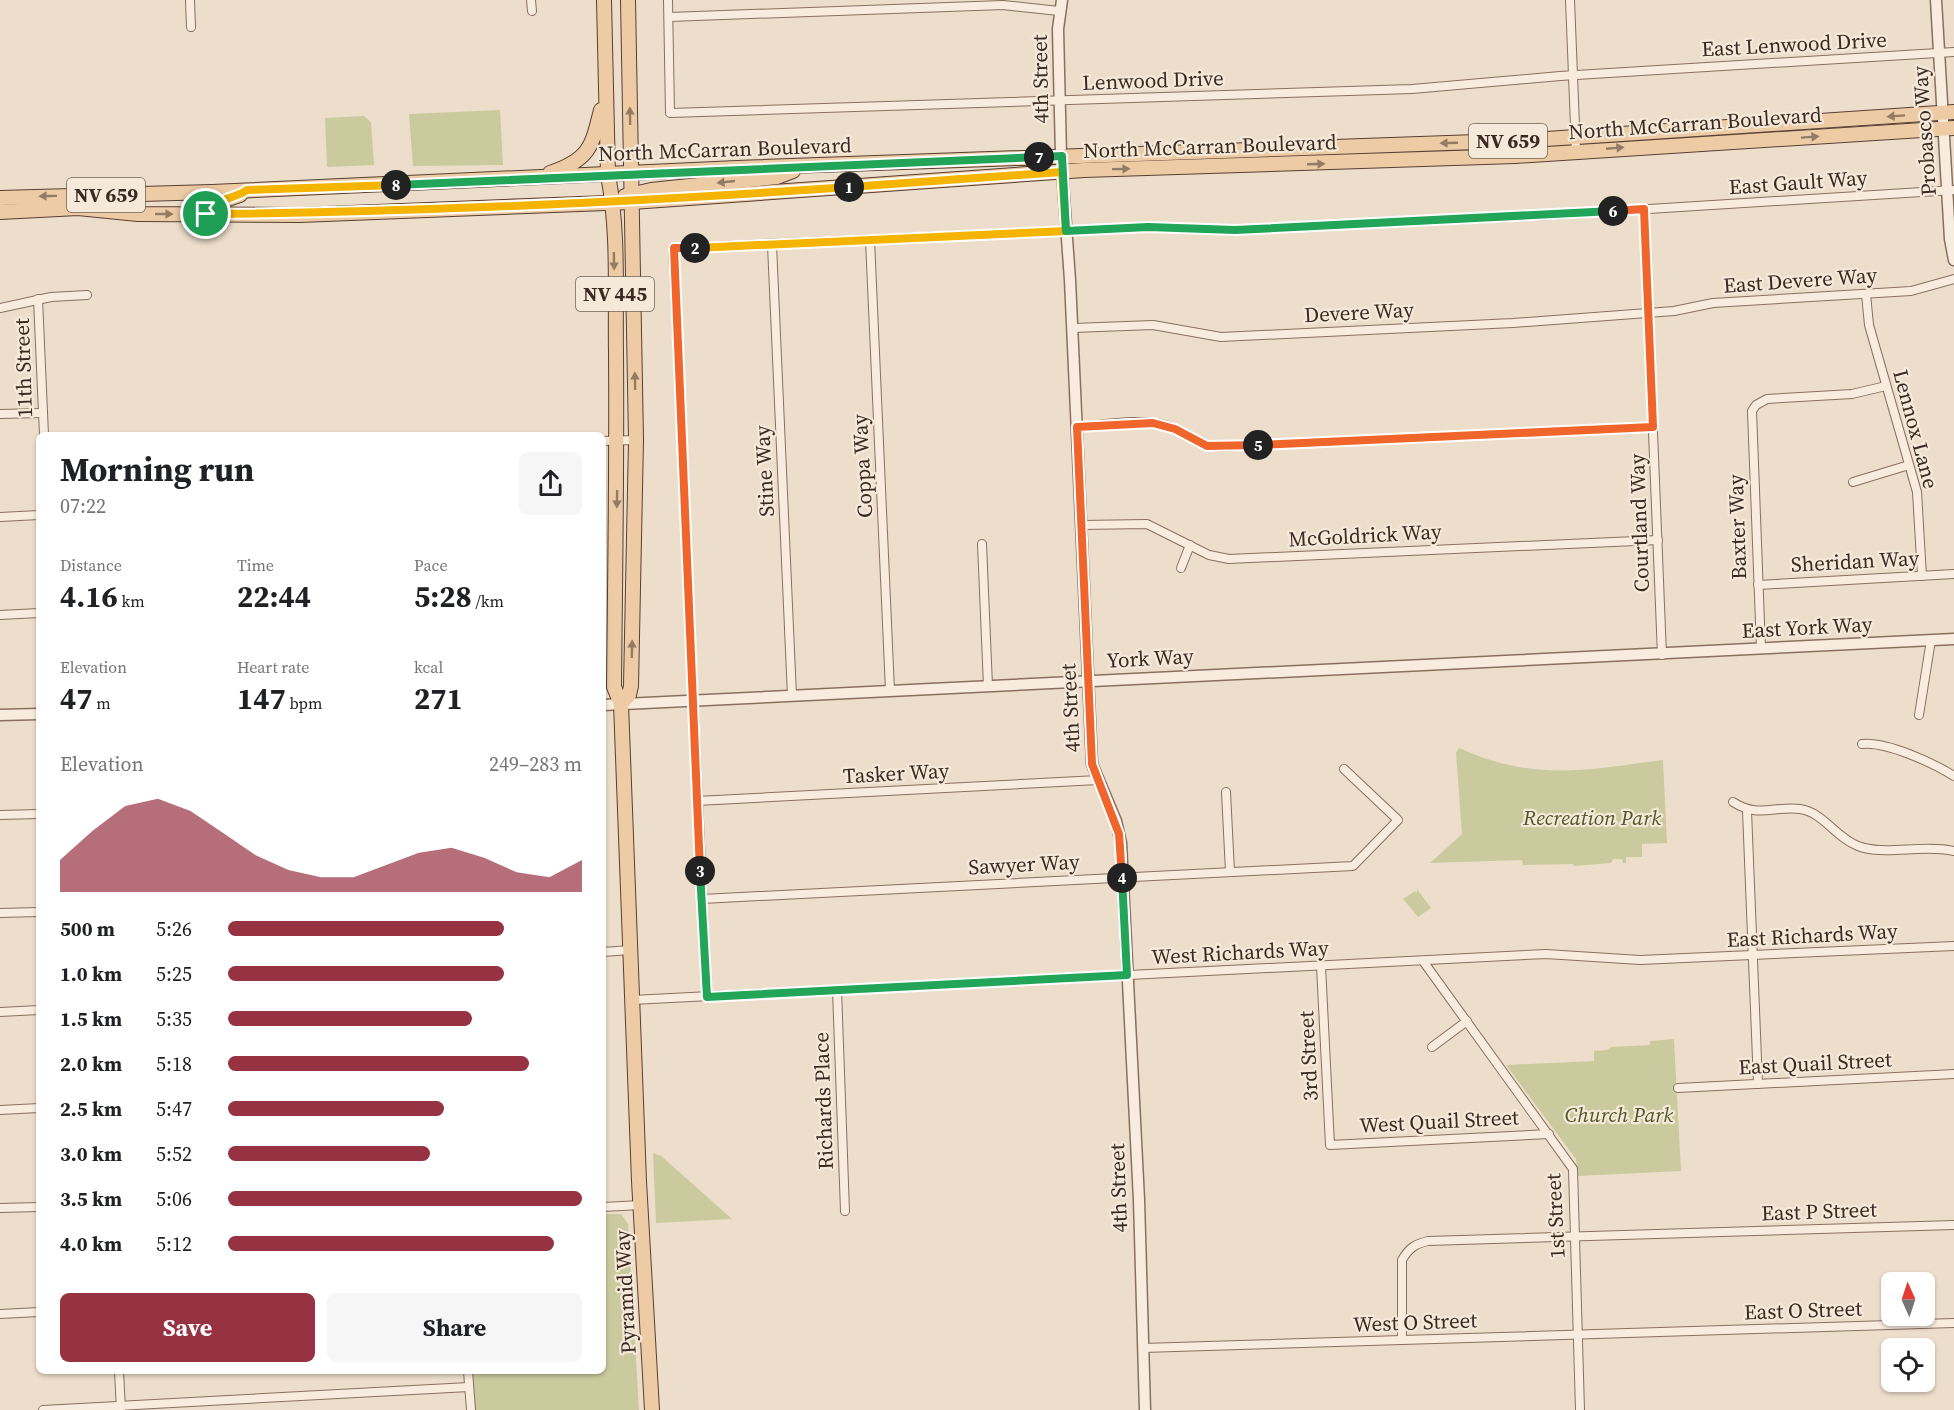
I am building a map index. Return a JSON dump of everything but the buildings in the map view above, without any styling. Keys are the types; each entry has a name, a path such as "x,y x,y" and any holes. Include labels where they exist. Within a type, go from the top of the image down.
{"main road":[{"name":"Pyramid Way","path":"604,0 608,175 613,202 610,441 614,687 621,704 641,1205 652,1410"},
{"name":"Pyramid Way","path":"621,704 629,695 631,686 636,440 628,0"},
{"path":"534,178 572,165 590,150 606,90"},
{"name":"North McCarran Boulevard","path":"0,198 1575,137 1948,113"},
{"name":"North McCarran Boulevard","path":"0,212 78,208 138,214 338,214 613,202 632,198 1062,172 1576,151 1949,128"},
{"path":"632,198 777,177 803,167"},
{"path":"206,214 208,206 213,203 228,201 247,190"}],"street":[{"path":"189,0 191,27"},
{"path":"531,0 531,11"},
{"path":"668,0 669,17 1061,5"},
{"path":"1570,0 1571,76 1576,151"},
{"name":"Probasco Way","path":"1936,0 1939,53 1948,113 1954,260"},
{"name":"4th Street","path":"1061,5 1062,172 1073,328 1092,764 1118,827 1127,975 1145,1410"},
{"name":"Lenwood Drive","path":"669,17 670,113 1412,89 1636,72"},
{"name":"East Lenwood Drive","path":"1636,72 1954,52"},
{"name":"East Gault Way","path":"692,701 674,248 1148,227 1235,230 1644,209 1951,190"},
{"name":"Courtland Way","path":"1644,209 1662,655"},
{"name":"Coppa Way","path":"870,240 890,691"},
{"name":"Stine Way","path":"772,245 792,696"},
{"name":"East Devere Way","path":"1648,313 1713,303 1911,291 1954,279"},
{"name":"Lennox Lane","path":"1866,294 1869,325 1919,508 1922,576"},
{"path":"0,308 38,299 87,295"},
{"name":"11th Street","path":"38,299 44,432"},
{"name":"Devere Way","path":"1073,328 1153,325 1221,337 1513,323 1648,313"},
{"name":"Baxter Way","path":"1761,649 1751,419 1756,405 1767,399 1852,394 1886,386"},
{"path":"0,414 43,413"},
{"path":"1077,427 1153,423 1175,429 1198,443 1216,447 1653,427"},
{"path":"610,441 636,440"},
{"path":"1853,482 1909,465"},
{"path":"0,517 36,515"},
{"name":"McGoldrick Way","path":"1082,525 1147,524 1209,555 1229,559 1658,540"},
{"path":"982,544 988,686"},
{"path":"1181,568 1190,545"},
{"name":"Sheridan Way","path":"1758,585 1954,574"},
{"path":"0,615 36,613"},
{"name":"East York Way","path":"1662,655 1954,639"},
{"path":"1919,715 1931,640"},
{"name":"York Way","path":"606,705 1662,655"},
{"path":"692,701 707,997"},
{"path":"0,715 36,714"},
{"path":"1862,744 1874,743 1938,766 1954,776"},
{"name":"Sawyer Way","path":"702,899 1122,878 1357,863 1398,820 1344,769"},
{"name":"Tasker Way","path":"697,801 1098,780"},
{"path":"1226,792 1230,872"},
{"path":"1733,802 1747,811 1798,809 1808,811 1849,842 1866,848 1924,846 1954,851"},
{"path":"1747,811 1758,1084"},
{"path":"0,815 36,814"},
{"path":"0,913 36,912"},
{"name":"East Richards Way","path":"1671,960 1954,946"},
{"path":"606,952 630,950"},
{"name":"West Richards Way","path":"632,1000 1546,954 1616,960 1671,960"},
{"name":"1st Street","path":"1423,961 1573,1169 1580,1410"},
{"name":"3rd Street","path":"1321,966 1330,1145"},
{"name":"Richards Place","path":"837,990 845,1211"},
{"path":"0,1012 36,1010"},
{"path":"1432,1047 1467,1021"},
{"name":"East Quail Street","path":"1678,1088 1954,1074"},
{"path":"0,1110 36,1108"},
{"name":"West Quail Street","path":"1330,1145 1549,1134"},
{"path":"606,1207 641,1205"},
{"path":"0,1208 36,1207"},
{"name":"East P Street","path":"1402,1340 1401,1260 1408,1250 1428,1241 1954,1225"},
{"path":"0,1314 36,1312"},
{"name":"East O Street","path":"1689,1331 1954,1323"},
{"name":"West O Street","path":"1143,1348 1689,1331"},
{"path":"119,1374 121,1408"},
{"path":"468,1374 471,1410"},
{"path":"43,1410 121,1408 469,1387"}],"green space":[{"path":"500,110 503,165 413,166 409,114"},
{"path":"364,116 371,122 374,165 327,167 325,118"},
{"name":"Recreation Park","path":"1459,748 1486,759 1536,769 1584,770 1663,760 1667,843 1642,844 1642,857 1626,857 1626,863 1623,863 1622,859 1613,859 1611,863 1574,866 1573,864 1523,865 1522,860 1430,863 1462,834 1456,753"},
{"path":"1417,889 1431,908 1418,917 1403,899 1415,891 1417,893"},
{"name":"Church Park","path":"1674,1039 1681,1171 1578,1176 1576,1159 1506,1065 1594,1061 1594,1051 1607,1050 1611,1047 1650,1045 1650,1041"},
{"path":"653,1153 661,1156 732,1219 656,1223"},
{"path":"606,1214 621,1214 628,1224 639,1410 475,1410 473,1374 606,1374"}],"route":[{"path":"206,214 208,206 213,203 236,198 247,190 1062,156 1066,231 1148,227 1235,230 1644,209 1653,427 1216,447 1198,443 1175,429 1153,423 1077,427 1092,764 1116,820 1119,834 1127,975 707,997 692,701 674,248 1066,231 1062,172 632,202 580,202 338,214 206,214"}]}
